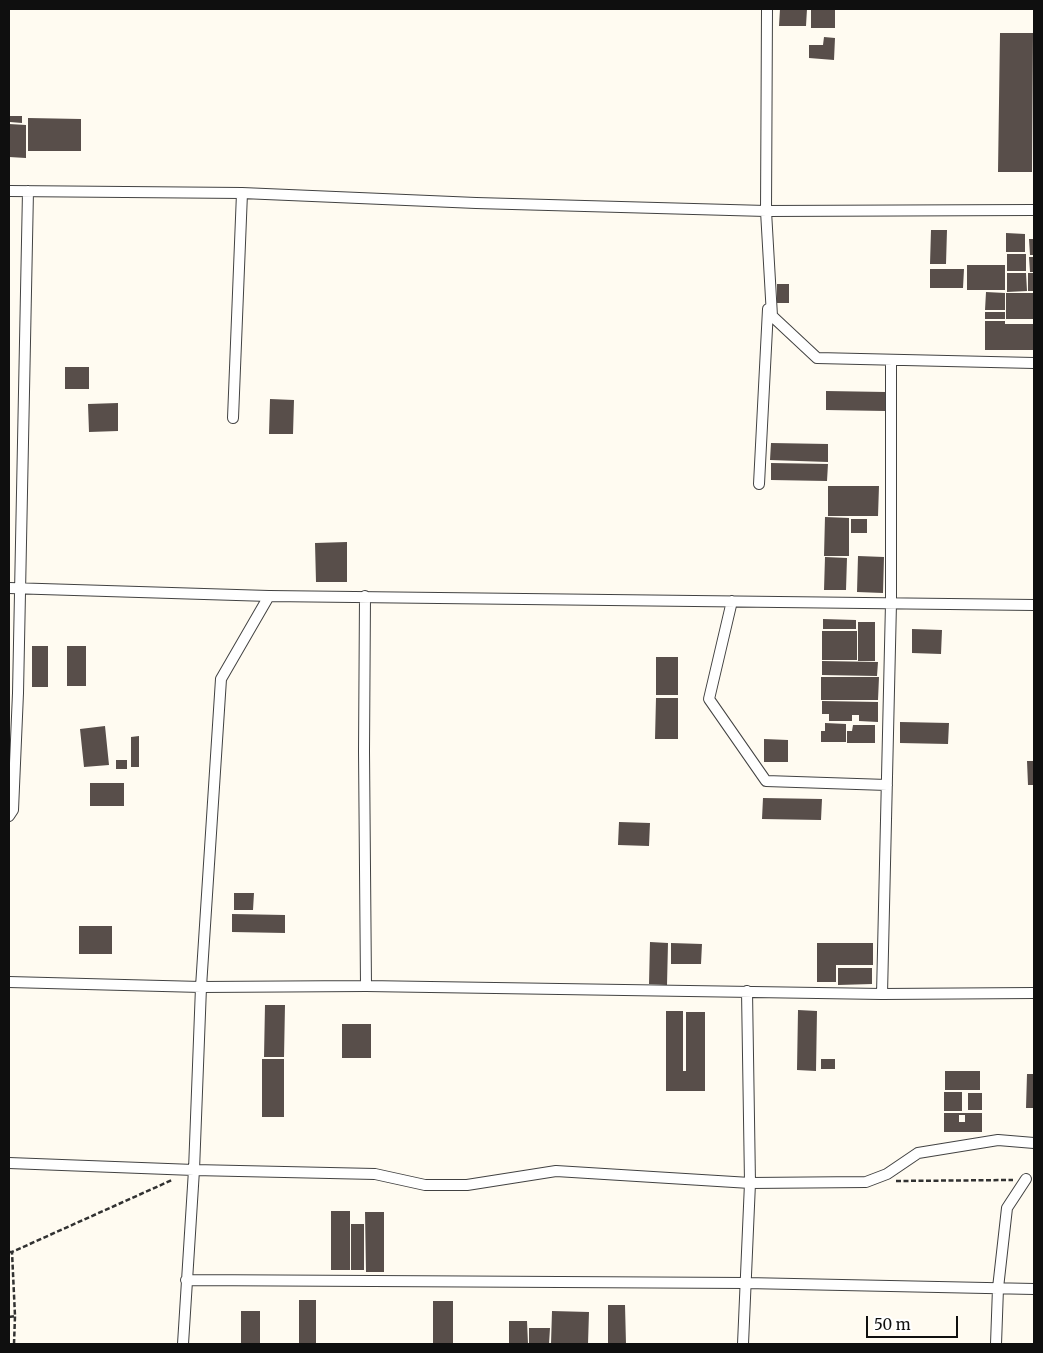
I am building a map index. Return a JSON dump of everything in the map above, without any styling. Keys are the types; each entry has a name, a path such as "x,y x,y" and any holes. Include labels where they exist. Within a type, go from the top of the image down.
{"street":[{"path":"767,9 766,211 772,316 817,358 1034,364"},
{"path":"9,190 242,193 485,204 766,211 1034,210"},
{"path":"9,816 13,810 13,693 20,588 28,191"},
{"path":"233,418 242,193"},
{"path":"759,484 770,285"},
{"path":"882,994 891,603 891,360"},
{"path":"9,588 269,596 1034,605"},
{"path":"183,1344 194,1170 201,987 221,679 269,596"},
{"path":"365,596 366,986"},
{"path":"732,601 709,699 766,781 886,785"},
{"path":"9,982 201,987 366,986 882,994 1034,992"},
{"path":"743,1344 750,1183 747,991"},
{"path":"9,1163 375,1174 425,1185 467,1185 556,1171 750,1183 866,1182 887,1174 918,1153 998,1140 1034,1144"},
{"path":"996,1344 998,1288 1007,1208 1026,1179"},
{"path":"186,1280 746,1283 1034,1289"}],"path":[{"path":"14,1344 15,1316 11,1252 176,1178"},
{"path":"896,1182 1026,1179"},
{"path":"9,1317 15,1316"}],"building":[{"path":"780,9 807,9 806,26 779,26"},
{"path":"811,9 835,9 835,28 811,28"},
{"path":"1000,33 1033,33 1032,172 998,172"},
{"path":"824,37 835,38 834,60 809,58 809,45 823,45"},
{"path":"10,116 22,116 22,123 10,122"},
{"path":"28,118 81,119 81,151 28,151"},
{"path":"9,124 26,125 26,158 9,157"},
{"path":"931,230 947,230 946,264 930,264"},
{"path":"1006,233 1025,234 1025,252 1006,252"},
{"path":"1029,239 1034,239 1034,255 1030,255"},
{"path":"1007,254 1026,254 1026,271 1007,271"},
{"path":"1029,257 1034,257 1034,272 1030,272"},
{"path":"967,265 1005,265 1005,290 967,290"},
{"path":"930,269 964,269 963,288 930,288"},
{"path":"1007,273 1026,273 1027,291 1007,292"},
{"path":"1028,273 1034,273 1034,291 1028,291"},
{"path":"777,284 789,284 789,303 777,303"},
{"path":"986,292 1005,293 1005,310 985,310"},
{"path":"1006,293 1034,293 1034,319 1006,319"},
{"path":"985,312 1005,312 1005,319 985,319"},
{"path":"985,321 1005,321 1005,324 1034,324 1034,350 985,350"},
{"path":"65,367 89,367 89,389 65,389"},
{"path":"826,391 886,392 886,411 826,410"},
{"path":"270,399 294,400 293,434 269,434"},
{"path":"118,403 118,431 89,432 88,404"},
{"path":"771,443 828,444 828,462 770,460"},
{"path":"771,463 828,464 827,481 771,480"},
{"path":"828,486 879,486 878,516 828,516"},
{"path":"825,517 849,518 849,556 824,556"},
{"path":"851,519 867,519 867,533 851,533"},
{"path":"347,542 347,582 316,582 315,543"},
{"path":"858,556 884,557 883,593 857,592"},
{"path":"825,557 847,558 846,590 824,590"},
{"path":"823,619 856,620 856,629 823,629"},
{"path":"858,622 875,622 875,661 858,661"},
{"path":"912,629 942,630 941,654 912,653"},
{"path":"822,631 857,631 857,660 822,660"},
{"path":"32,646 48,646 48,687 32,687"},
{"path":"67,646 86,646 86,686 67,686"},
{"path":"656,657 678,657 678,695 656,695"},
{"path":"822,661 878,662 877,676 822,675"},
{"path":"821,677 879,677 878,700 821,700"},
{"path":"656,698 678,698 678,739 655,739"},
{"path":"822,701 878,702 878,722 859,721 859,715 852,715 852,721 829,721 829,714 822,714"},
{"path":"900,722 949,723 948,744 900,743"},
{"path":"825,723 846,724 846,742 821,742 821,731 825,731"},
{"path":"853,725 875,725 875,743 847,743 847,731 852,731"},
{"path":"105,726 109,765 84,767 80,729"},
{"path":"139,736 139,767 131,767 131,737"},
{"path":"764,739 788,740 788,762 764,762"},
{"path":"116,760 127,760 127,769 116,769"},
{"path":"1027,761 1034,761 1034,785 1028,785"},
{"path":"90,783 124,783 124,806 90,806"},
{"path":"763,798 822,799 821,820 762,819"},
{"path":"619,822 650,823 649,846 618,845"},
{"path":"234,893 254,893 253,910 234,910"},
{"path":"232,914 285,915 285,933 232,932"},
{"path":"79,926 112,926 112,954 79,954"},
{"path":"650,942 668,943 667,985 649,984"},
{"path":"671,943 702,944 701,964 671,964"},
{"path":"817,943 873,943 873,965 836,965 836,982 817,982"},
{"path":"838,968 872,968 872,984 838,985"},
{"path":"265,1005 285,1005 284,1057 264,1057"},
{"path":"798,1010 817,1011 816,1071 797,1070"},
{"path":"666,1011 683,1011 683,1071 686,1071 686,1012 705,1012 705,1091 666,1091"},
{"path":"342,1024 371,1024 371,1058 342,1058"},
{"path":"262,1059 284,1059 284,1117 262,1117"},
{"path":"821,1059 835,1059 835,1069 821,1069"},
{"path":"945,1071 980,1071 980,1090 945,1090"},
{"path":"1027,1074 1034,1074 1034,1108 1026,1108"},
{"path":"944,1092 962,1092 962,1111 944,1111"},
{"path":"968,1093 982,1093 982,1110 968,1110"},
{"path":"944,1113 982,1113 982,1132 944,1132","holes":["959,1115 965,1115 965,1122 959,1122"]},
{"path":"331,1211 350,1211 350,1270 331,1270"},
{"path":"365,1212 384,1212 384,1272 366,1272"},
{"path":"351,1224 364,1224 364,1270 351,1270"},
{"path":"299,1300 316,1300 316,1344 299,1344"},
{"path":"433,1301 453,1301 453,1344 433,1344"},
{"path":"608,1305 625,1305 626,1344 608,1344"},
{"path":"241,1311 260,1311 260,1344 241,1344"},
{"path":"552,1311 589,1312 588,1344 551,1344"},
{"path":"509,1321 527,1321 528,1344 509,1344"},
{"path":"529,1328 550,1328 549,1344 529,1344"}]}
